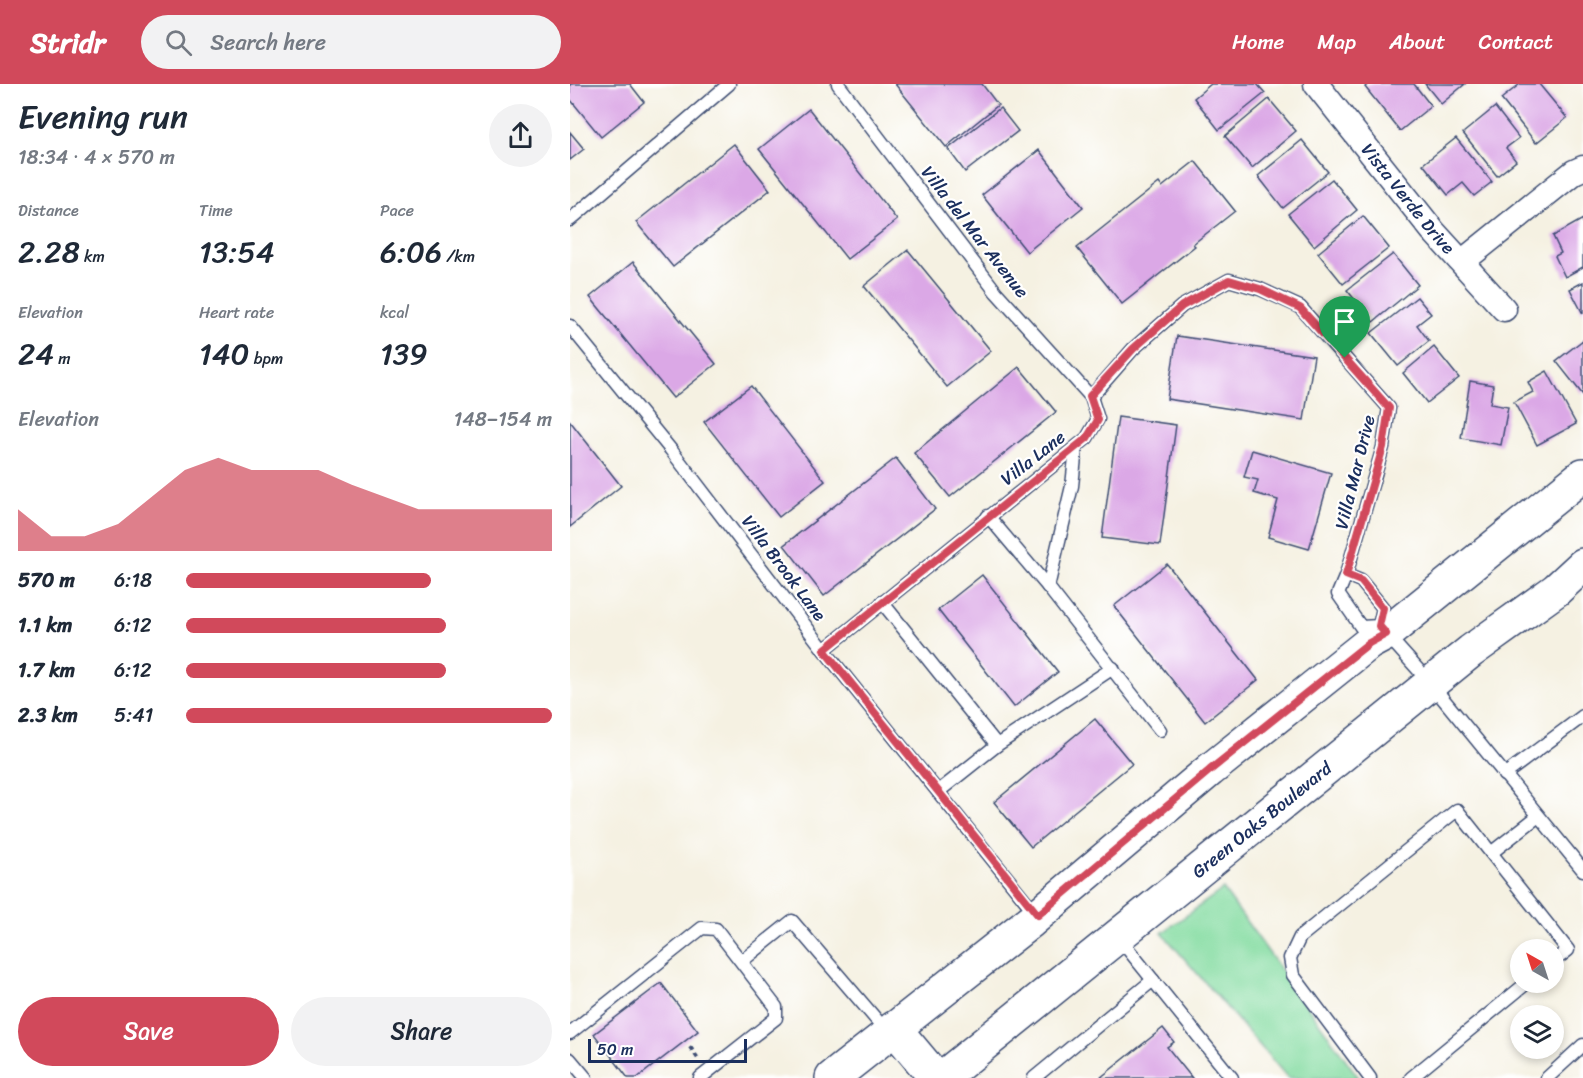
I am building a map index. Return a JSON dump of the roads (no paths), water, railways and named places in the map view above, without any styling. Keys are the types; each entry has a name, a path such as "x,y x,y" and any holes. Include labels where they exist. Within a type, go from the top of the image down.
{"main road":[{"path":"832,1078 1038,915 1210,770 1369,643 1382,630 1583,475"},
{"name":"Green Oaks Boulevard","path":"942,1078 1431,684 1557,590 1583,565"},
{"path":"891,1031 936,1078"}],"street":[{"name":"Vista Verde Drive","path":"1316,84 1433,231 1463,261 1504,309"},
{"path":"1463,261 1583,168"}],"lane":[{"path":"570,220 729,84"},
{"name":"Villa del Mar Avenue","path":"838,84 996,292 1090,396"},
{"name":"Villa Mar Drive","path":"1090,396 1133,349 1182,306 1229,280 1260,289 1300,308 1389,408 1383,447 1346,575 1338,594 1361,627 1382,630 1431,684 1503,775 1583,870"},
{"name":"Villa Brook Lane","path":"570,326 671,450 824,650 1038,915"},
{"name":"Villa Lane","path":"824,650 1087,438 1098,420 1090,396"},
{"path":"1048,587 1072,486 1076,448"},
{"path":"988,516 1048,587 1160,730"},
{"path":"1346,575 1361,581 1383,608 1382,630"},
{"path":"882,602 997,745"},
{"path":"939,790 997,745 1113,668"},
{"path":"1503,775 1583,716"},
{"path":"1370,1078 1293,975 1290,958 1300,937 1457,810 1559,939"},
{"path":"1491,853 1538,817"},
{"path":"742,961 792,921 891,1031"},
{"path":"570,1033 702,928 716,929 776,1007 776,1018 700,1078"},
{"path":"1118,937 1232,1078"},
{"path":"1034,1078 1153,980"},
{"path":"1411,1078 1515,993"},
{"path":"1547,1078 1583,1045"},
{"path":"570,1059 586,1078"}]}
